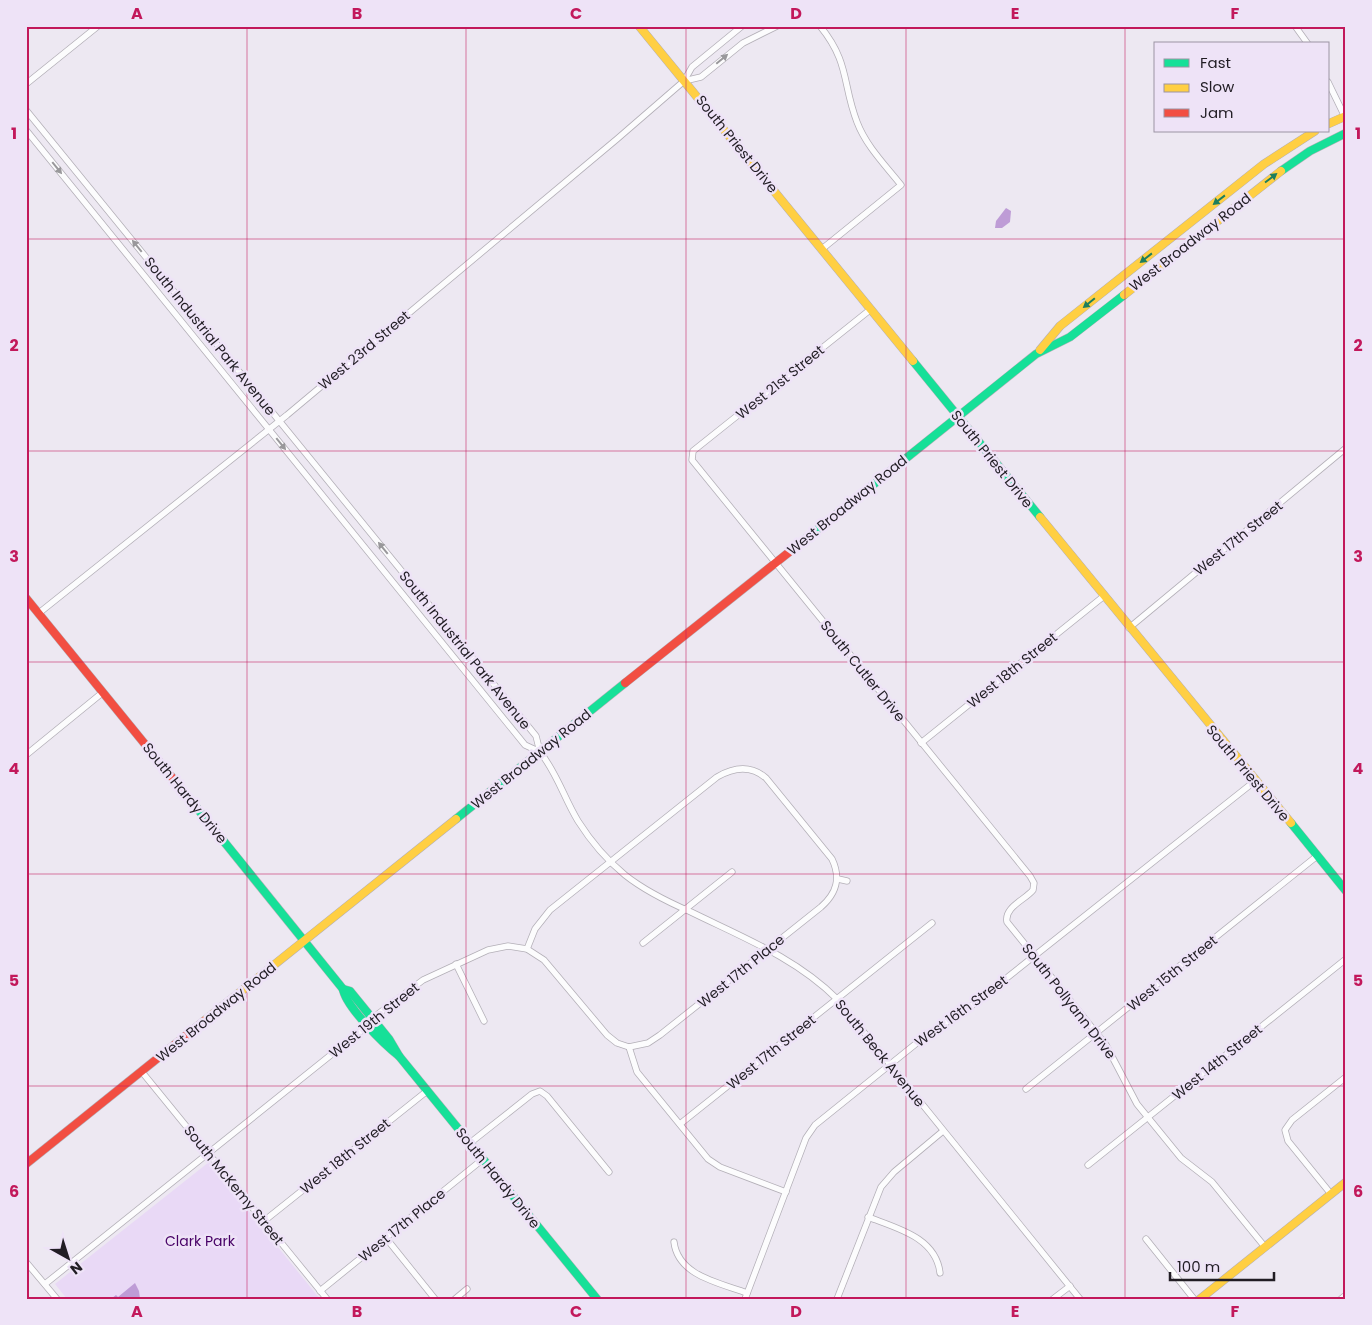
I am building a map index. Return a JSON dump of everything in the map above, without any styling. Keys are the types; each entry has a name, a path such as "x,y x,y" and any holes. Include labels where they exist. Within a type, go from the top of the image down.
{"main road":[{"name":"South Priest Drive","path":"639,26 1129,628 1346,891"},
{"path":"1330,123 1345,117"},
{"name":"West Broadway Road","path":"26,1164 1036,354 1060,326 1264,164 1313,132"},
{"name":"West Broadway Road","path":"1036,354 1070,337 1278,173 1308,152 1346,133"},
{"name":"South Hardy Drive","path":"26,598 344,988 344,995 370,1022 384,1044 399,1056 596,1299"},
{"path":"1200,1299 1346,1182"}],"street":[{"path":"26,84 98,26"},
{"path":"684,81 692,67 742,26"},
{"path":"684,81 701,77 743,43 777,26"},
{"path":"820,26 834,45 842,62 854,113 863,136 901,185 822,249"},
{"path":"1295,26 1307,42"},
{"name":"West 23rd Street","path":"39,613 279,421 684,81"},
{"path":"1330,86 1345,117"},
{"name":"South Industrial Park Avenue","path":"26,110 536,736 540,752"},
{"name":"South Industrial Park Avenue","path":"26,130 525,745 540,752"},
{"name":"West 21st Street","path":"691,456 693,451 870,309"},
{"name":"West 17th Street","path":"1129,628 1346,448"},
{"name":"South Cutler Drive","path":"691,456 775,564 1030,876 1034,886 1031,892 1009,911 1006,916"},
{"name":"West 18th Street","path":"921,743 1104,596"},
{"path":"26,755 102,693"},
{"name":"South Beck Avenue","path":"540,752 561,784 578,821 611,862 639,885 685,910 768,949 805,972 837,998 1080,1299"},
{"path":"746,760 746,768"},
{"path":"786,1192 716,1165 637,1072 629,1047 607,1035 549,964 527,949 535,929 546,914 717,777 731,770 746,768 762,774 828,852 835,865 838,879 847,881"},
{"name":"West 16th Street","path":"746,1296 811,1129 923,1038 966,1011 1255,780"},
{"name":"West 15th Street","path":"1026,1089 1317,856"},
{"path":"643,943 732,872"},
{"name":"West 17th Place","path":"629,1047 648,1043 660,1035 826,903 834,891 838,879"},
{"name":"South Pollyann Drive","path":"1006,916 1008,925 1114,1056 1133,1099 1182,1158 1216,1186 1265,1247"},
{"name":"West 17th Street","path":"680,1124 932,923"},
{"name":"West 19th Street","path":"45,1284 417,984 456,964 494,948 514,946 527,949"},
{"name":"West 14th Street","path":"1088,1165 1346,958"},
{"path":"456,964 484,1022"},
{"name":"South McKemy Street","path":"142,1072 326,1299"},
{"path":"1331,1194 1288,1141 1285,1130 1292,1120 1346,1077"},
{"name":"West 18th Street","path":"264,1222 427,1091"},
{"path":"470,1143 532,1094 540,1091 547,1096 609,1172"},
{"path":"837,1299 878,1193 889,1176 943,1131"},
{"name":"West 17th Place","path":"320,1292 483,1159"},
{"path":"868,1217 903,1230 919,1239 936,1259 940,1273"},
{"path":"386,1238 435,1299"},
{"path":"1146,1239 1194,1299"},
{"path":"674,1242 679,1259 687,1268 746,1296"},
{"path":"26,1262 57,1299"},
{"path":"1053,1299 1070,1286"},
{"path":"455,1299 467,1289"},
{"path":"1342,1299 1346,1295"}],"green space":[{"name":"Clark Park","path":"209,1162 320,1299 67,1299 55,1284"}],"shaded area":[{"path":"1006,208 1011,211 1010,222 1002,228 995,228 996,221"},
{"path":"135,1283 140,1299 111,1299 116,1295 118,1297"}],"traffic: fast":[{"path":"1281,171 1310,151 1346,133"},
{"path":"793,549 1036,354 1070,337 1124,295"},
{"path":"913,361 1040,517"},
{"path":"456,819 625,683"},
{"path":"188,797 343,989 358,1015 399,1056"},
{"path":"1291,823 1346,891"},
{"path":"343,989 350,991 389,1039 399,1056 597,1299"}],"traffic: slow":[{"path":"639,26 913,361"},
{"path":"1330,123 1346,116"},
{"path":"1040,350 1060,326 1264,164 1313,132"},
{"path":"1124,295 1281,171"},
{"path":"1040,517 1291,823"},
{"path":"204,1021 456,819"},
{"path":"1200,1299 1346,1182"}],"traffic: jam":[{"path":"625,683 793,549"},
{"path":"26,598 188,797"},
{"path":"26,1164 204,1021"}]}
